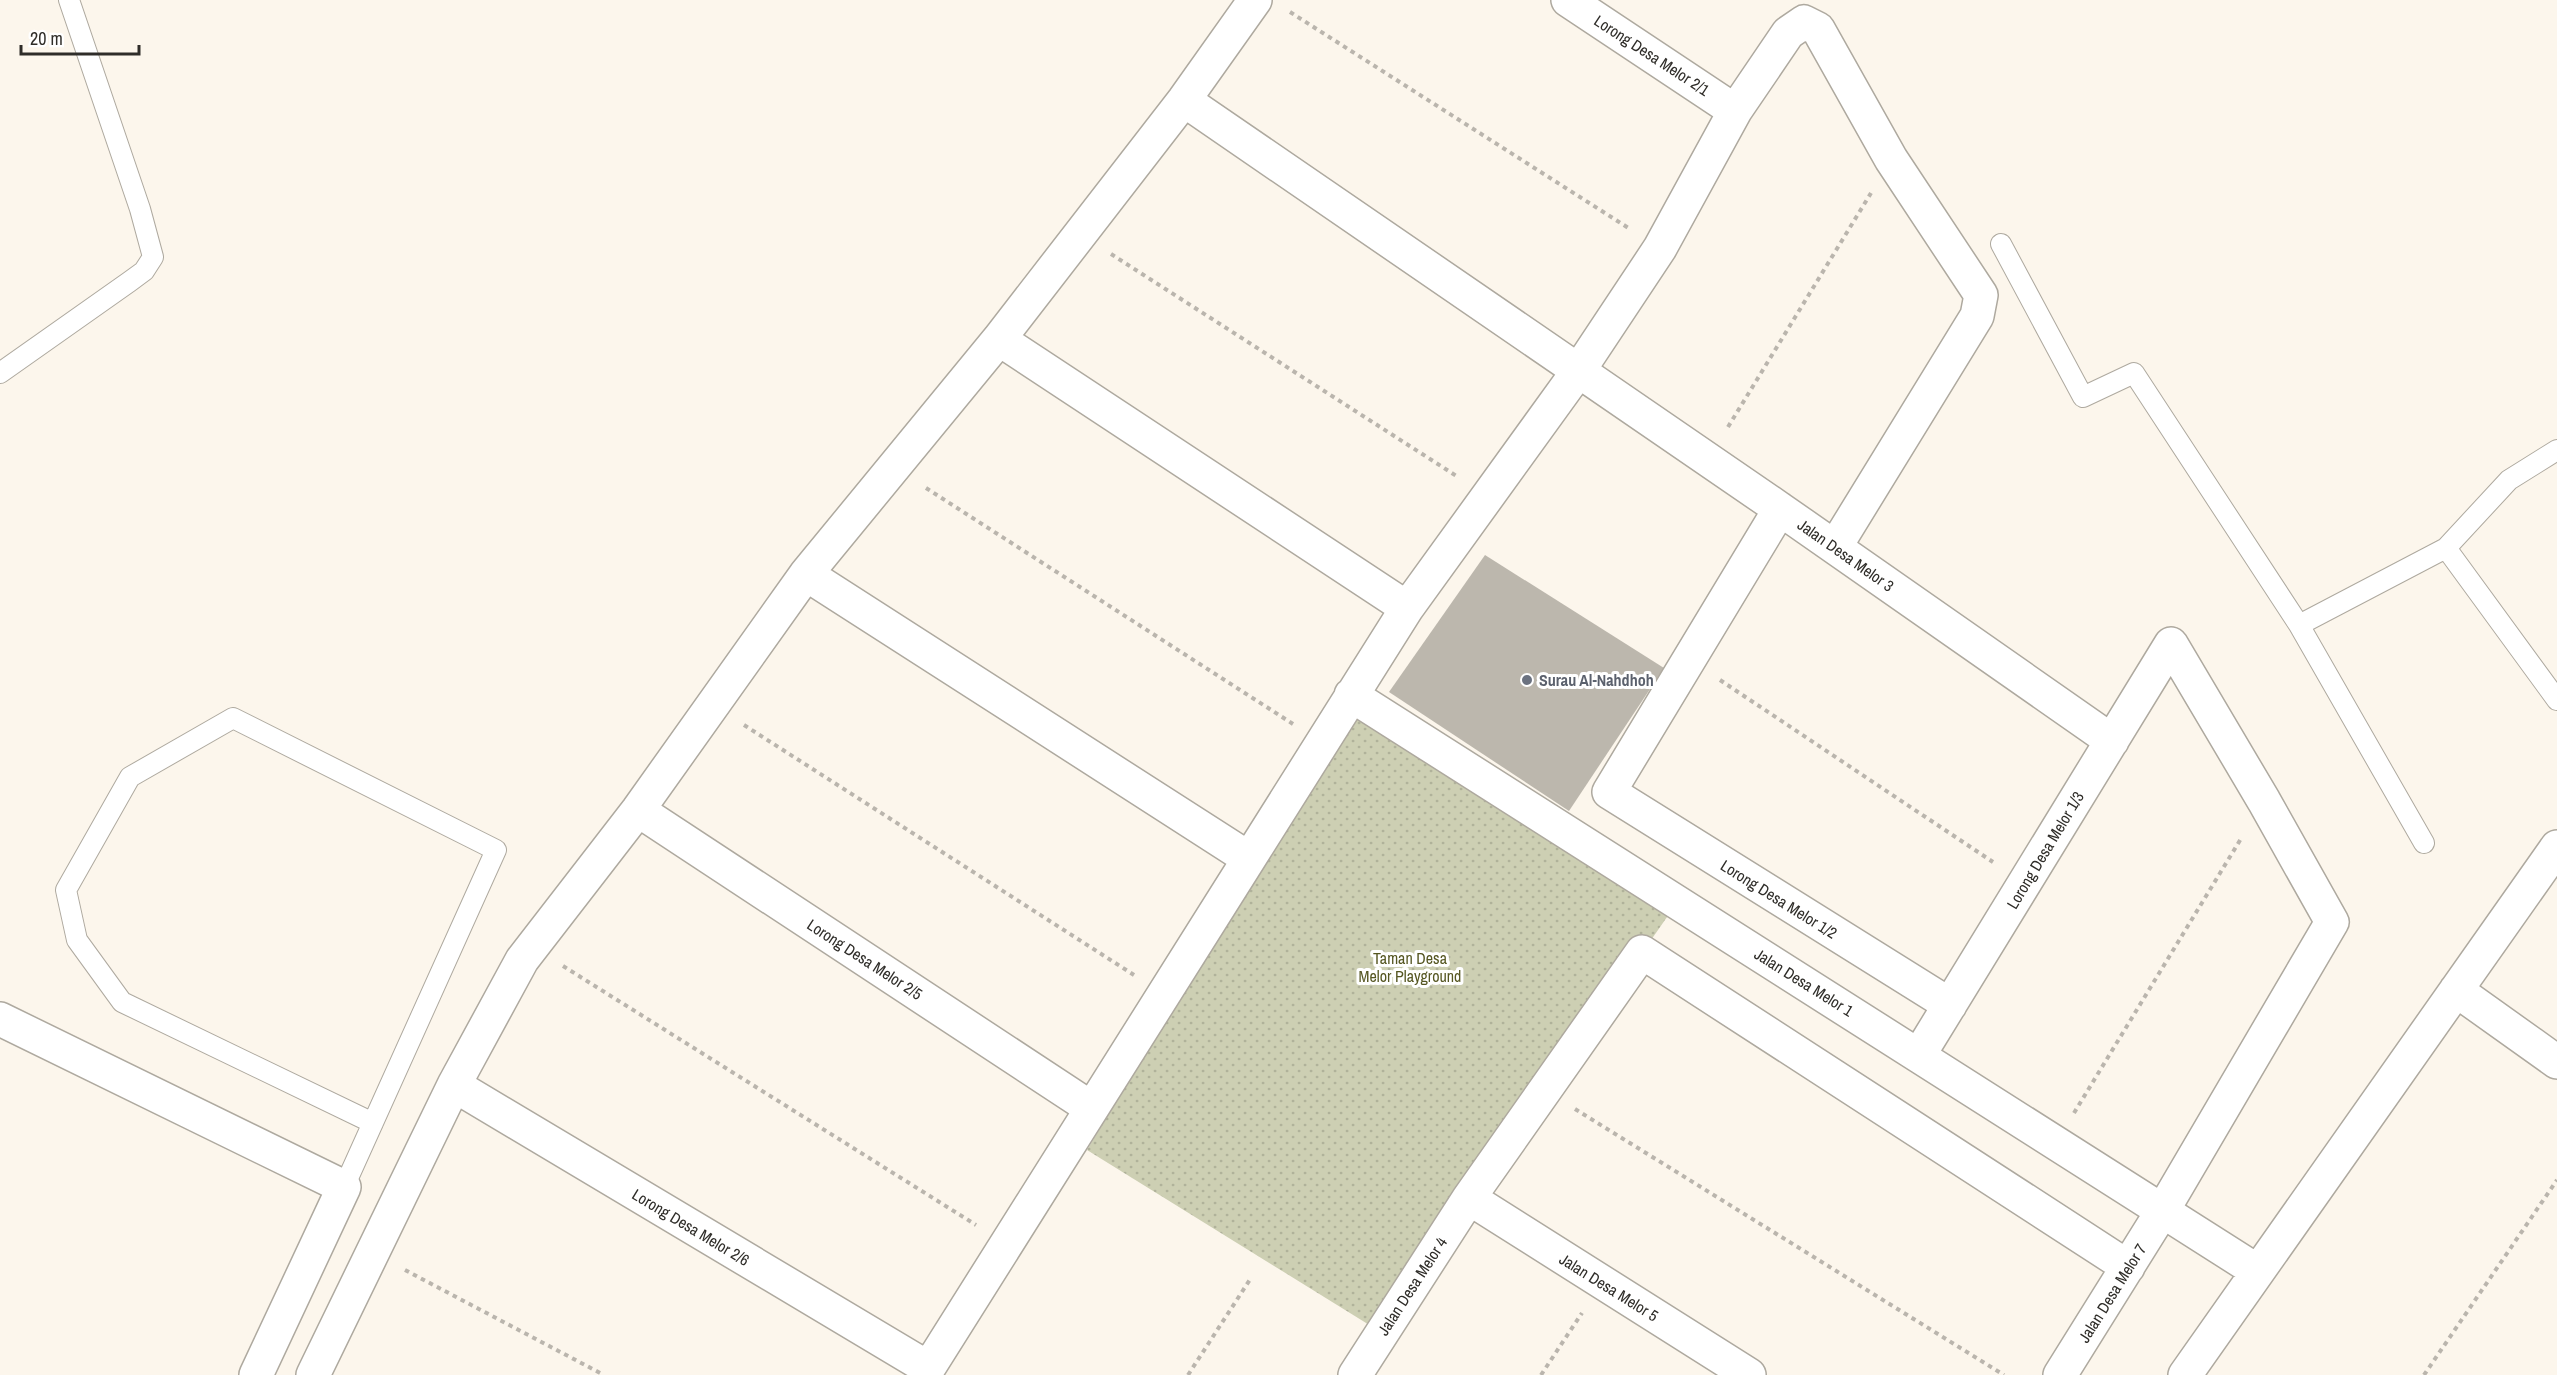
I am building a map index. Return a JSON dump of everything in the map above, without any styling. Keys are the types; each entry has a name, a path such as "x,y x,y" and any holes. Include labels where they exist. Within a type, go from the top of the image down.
{"street":[{"name":"Lorong Desa Melor 2/1","path":"1568,0 1735,111"},
{"path":"313,1375 454,1085 522,960 638,810 806,574 999,339 1184,100 1268,3"},
{"path":"926,1372 1407,608 1579,370 1660,248 1735,111 1788,33 1804,22 1818,29 1891,159 1981,295 1977,316 1835,547"},
{"name":"Jalan Desa Melor 3","path":"1184,100 1708,459 2112,741"},
{"path":"999,339 1407,608"},
{"path":"1689,659 1780,509"},
{"path":"806,574 1248,858"},
{"name":"Lorong Desa Melor 1/3","path":"1919,1055 2171,644 2264,801"},
{"name":"Lorong Desa Melor 1/2","path":"1689,659 1609,792 1950,1005"},
{"name":"Jalan Desa Melor 1","path":"1351,695 2258,1270"},
{"name":"Jalan Desa Melor 7","path":"2060,1375 2163,1210 2332,922 2264,801"},
{"name":"Lorong Desa Melor 2/5","path":"638,810 1091,1108"},
{"path":"2185,1375 2557,847"},
{"name":"Jalan Desa Melor 4","path":"1355,1375 1469,1198 1642,952 2128,1267"},
{"path":"2456,990 2557,1062"},
{"path":"0,1019 344,1187 256,1375"},
{"name":"Lorong Desa Melor 2/6","path":"454,1085 926,1372"},
{"name":"Jalan Desa Melor 5","path":"1469,1198 1602,1282 1715,1366 1749,1375"}],"lane":[{"path":"0,373 144,271 153,257 140,209 69,0"},
{"path":"2001,244 2083,397 2134,373 2299,626 2424,843"},
{"path":"2299,626 2446,548 2509,480 2557,450"},
{"path":"2446,548 2557,700"},
{"path":"344,1187 373,1123 496,850 233,718 130,777 66,890 77,940 122,1002 373,1123"}],"path":[{"path":"1268,3 1660,248"},
{"path":"1708,459 1891,159"},
{"path":"1080,234 1489,497"},
{"path":"894,467 1321,742"},
{"path":"1689,659 2025,883"},
{"path":"713,705 1163,994"},
{"path":"2056,1142 2264,801"},
{"path":"532,946 1006,1244"},
{"path":"1546,1091 2004,1375"},
{"path":"2424,1375 2557,1180"},
{"path":"373,1253 604,1375"},
{"path":"1188,1375 1251,1278"},
{"path":"1541,1375 1602,1282"}],"green space":[{"name":"Taman Desa Melor Playground","path":"1355,708 1674,907 1379,1331 1087,1150"}],"building":[{"name":"Surau Al-Nahdhoh","path":"1485,555 1664,668 1569,811 1389,692"}],"place":[{"name":"Surau Al-Nahdhoh","path":"1527,680"}]}
